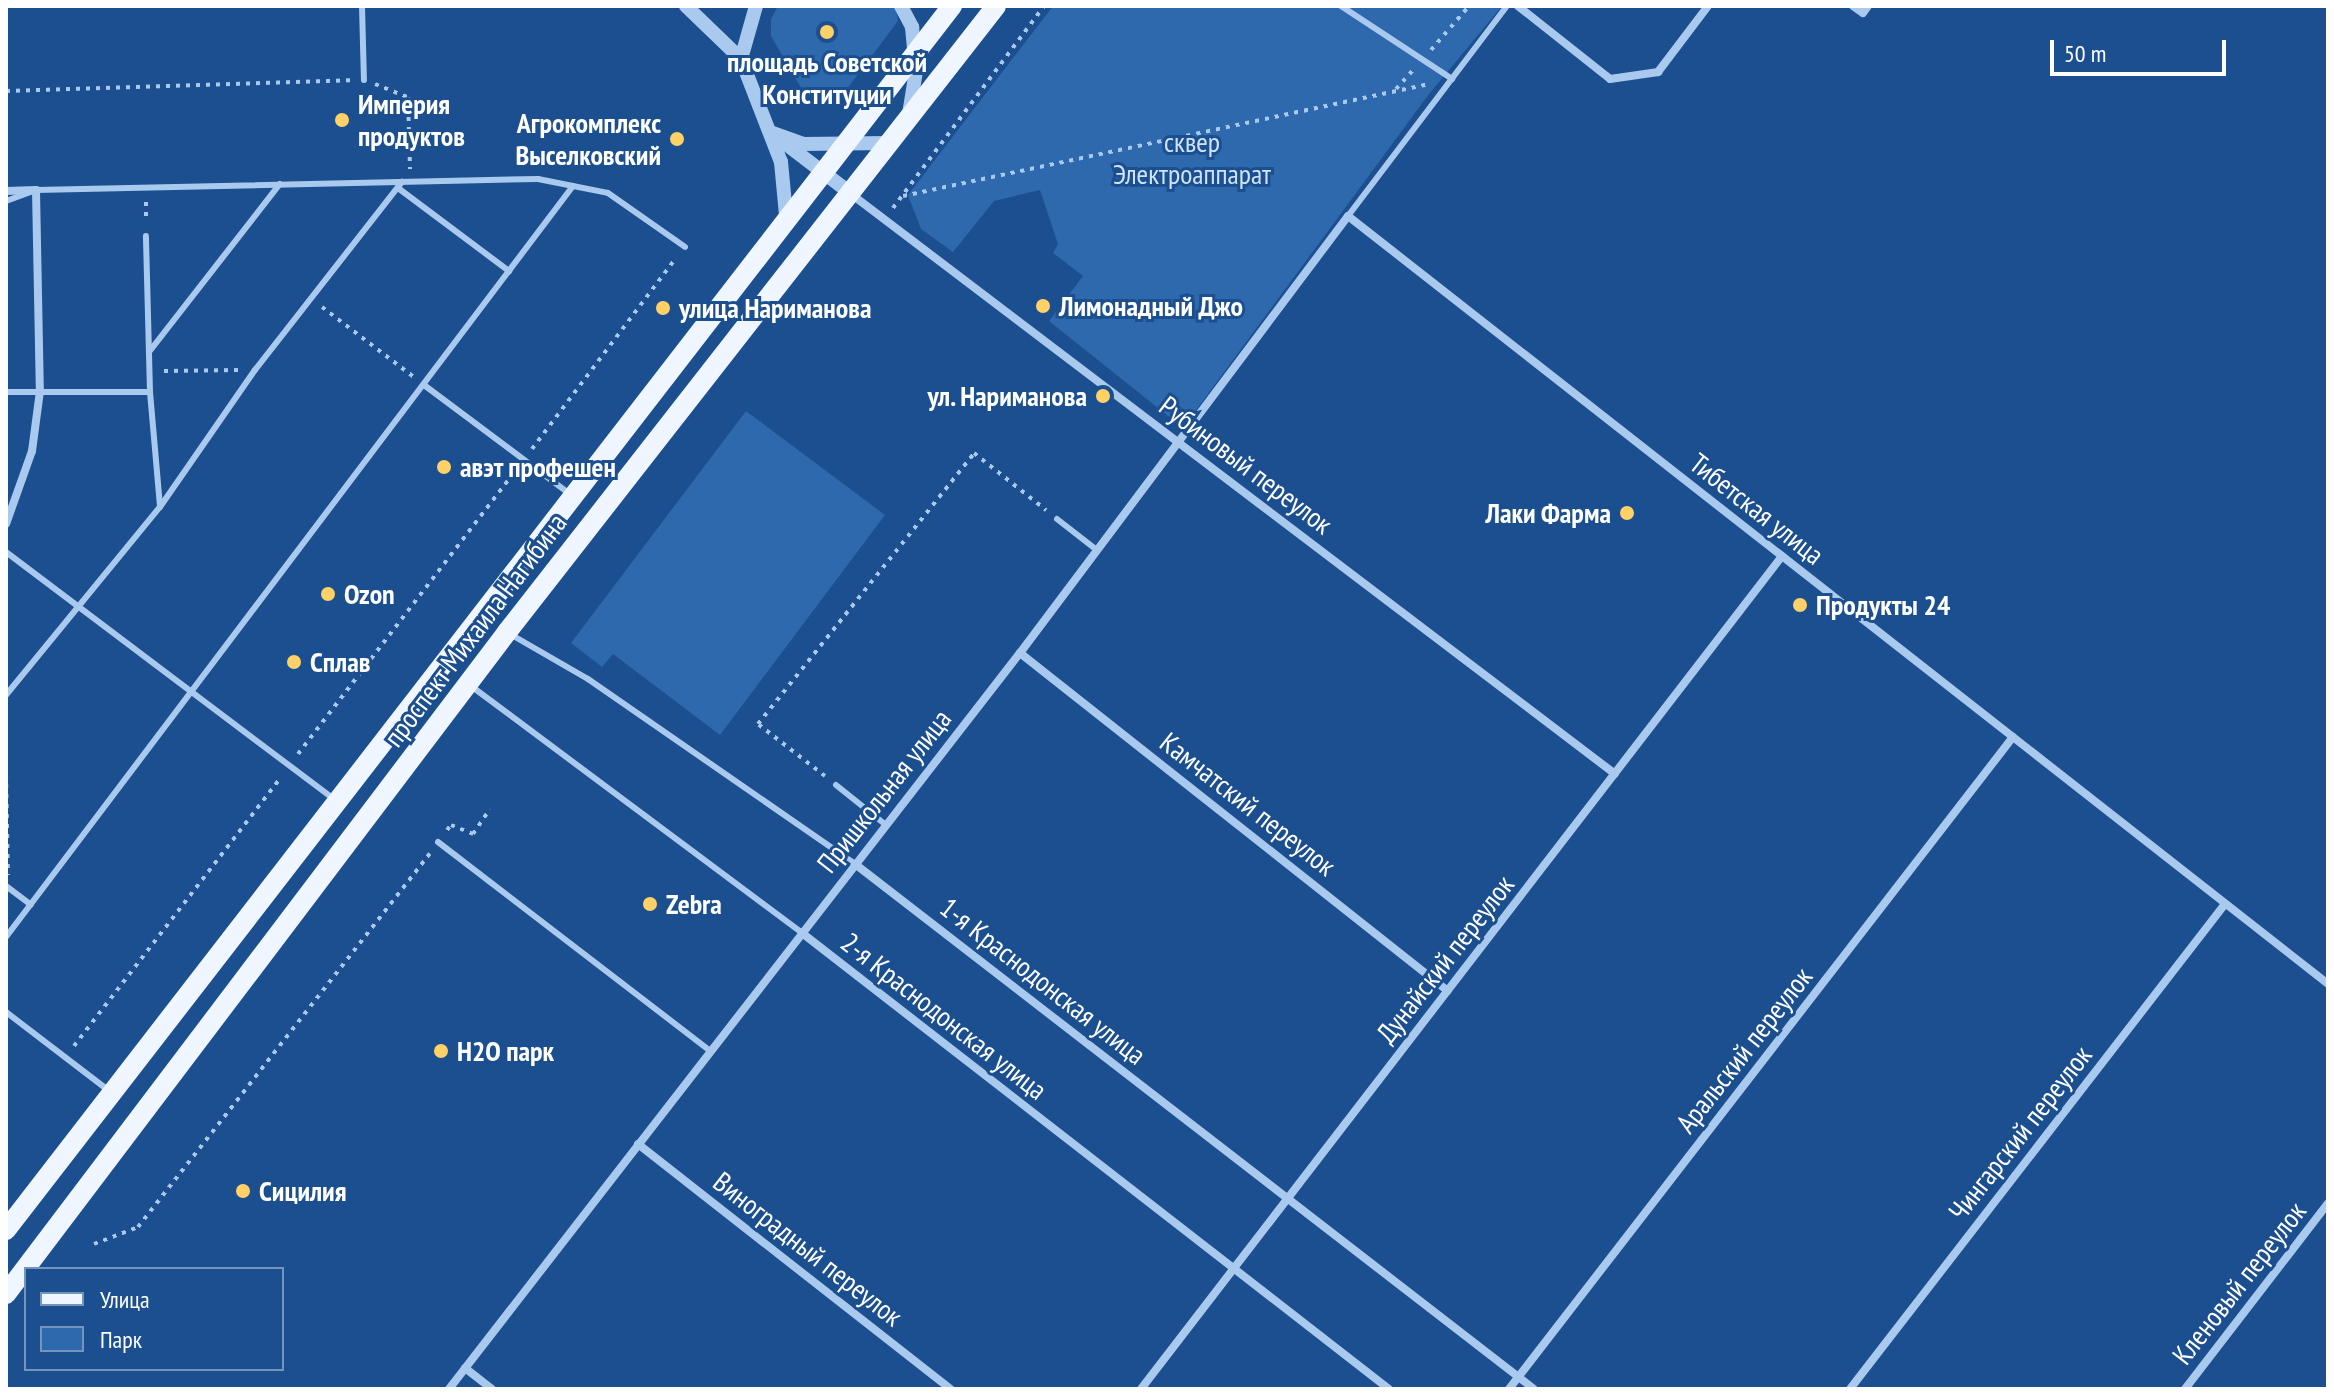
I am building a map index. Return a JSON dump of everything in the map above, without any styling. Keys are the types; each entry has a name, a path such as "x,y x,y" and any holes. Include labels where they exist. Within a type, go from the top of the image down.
{"main road":[{"name":"проспект Михаила Нагибина","path":"6,1230 786,215 952,6"},
{"name":"проспект Михаила Нагибина","path":"26,1267 507,632 996,6"},
{"name":"проспект Михаила Нагибина","path":"6,1294 24,1270"}],"street":[{"path":"686,6 741,59 773,133 786,215"},
{"path":"741,59 756,6"},
{"path":"901,6 912,27 914,54 909,116"},
{"path":"1518,6 1610,79 1658,72 1708,6"},
{"path":"1853,6 1863,13 1868,6"},
{"path":"773,133 803,144 888,143"},
{"path":"773,133 849,192"},
{"path":"6,191 36,190 40,391 29,463 6,524"},
{"name":"Рубиновый переулок","path":"849,192 1615,774"},
{"name":"Пришкольная улица","path":"449,1389 1020,653 1348,216"},
{"name":"Тибетская улица","path":"1348,216 2328,984"},
{"name":"Дунайский переулок","path":"1141,1389 1782,556"},
{"name":"Камчатский переулок","path":"1020,653 1448,991"},
{"name":"Аральский переулок","path":"1509,1389 2013,737"},
{"name":"1-я Краснодонская улица","path":"855,864 1534,1389"},
{"name":"Чингарский переулок","path":"1850,1389 2225,904"},
{"name":"2-я Краснодонская улица","path":"802,933 1389,1389"},
{"name":"Виноградный переулок","path":"638,1144 951,1389"},
{"name":"Кленовый переулок","path":"2185,1389 2328,1203"},
{"path":"465,1368 492,1389"}],"lane":[{"path":"362,6 364,80"},
{"path":"1341,6 1452,79"},
{"path":"1348,216 1507,6"},
{"path":"6,201 36,190 538,179 608,193 685,247"},
{"path":"149,352 280,184"},
{"path":"404,184 509,271"},
{"path":"6,695 160,507 255,370 404,184"},
{"path":"6,937 573,186"},
{"path":"146,236 150,392 160,507"},
{"path":"424,385 571,495"},
{"path":"6,392 150,392"},
{"path":"1057,519 1097,550"},
{"path":"6,552 336,801"},
{"name":"1-я Краснодонская улица","path":"507,632 588,679 855,864"},
{"name":"2-я Краснодонская улица","path":"468,683 802,933"},
{"path":"836,785 886,825"},
{"path":"438,842 710,1051"},
{"path":"7,887 31,905"},
{"path":"6,1012 112,1093"}],"path":[{"path":"884,219 1044,6"},
{"path":"903,196 1452,79"},
{"path":"6,91 364,80 408,97 404,184"},
{"path":"145,187 146,236"},
{"path":"65,1057 685,247"},
{"path":"310,299 424,385"},
{"path":"150,372 255,370"},
{"path":"836,785 758,724 974,453 1057,519"},
{"path":"6,774 7,887"},
{"path":"451,825 473,834 490,809"},
{"path":"94,1244 138,1227 438,842"}],"green space":[{"path":"778,6 896,6 898,21 841,97 827,101 804,93 771,36 771,19"},
{"name":"cквер Электроаппарат","path":"1053,6 1502,6 1429,94 1191,417 1173,420 1049,321 1083,276 1053,253 1058,244 1040,190 994,201 953,252 921,229 908,195"},
{"path":"746,411 885,515 720,735 613,654 602,667 571,643"}],"place":[{"name":"площадь Советской Конституции","path":"827,32"},
{"name":"Империя продуктов","path":"342,120"},
{"name":"Агрокомплекс Выселковский","path":"677,139"},
{"name":"Лимонадный Джо","path":"1043,306"},
{"name":"улица Нариманова","path":"663,308"},
{"name":"ул. Нариманова","path":"1103,396"},
{"name":"авэт профешен","path":"444,467"},
{"name":"Лаки Фарма","path":"1627,513"},
{"name":"Ozon","path":"328,594"},
{"name":"Продукты 24","path":"1800,605"},
{"name":"Сплав","path":"294,662"},
{"name":"Zebra","path":"650,904"},
{"name":"H2O парк","path":"441,1051"},
{"name":"Сицилия","path":"243,1191"}]}
